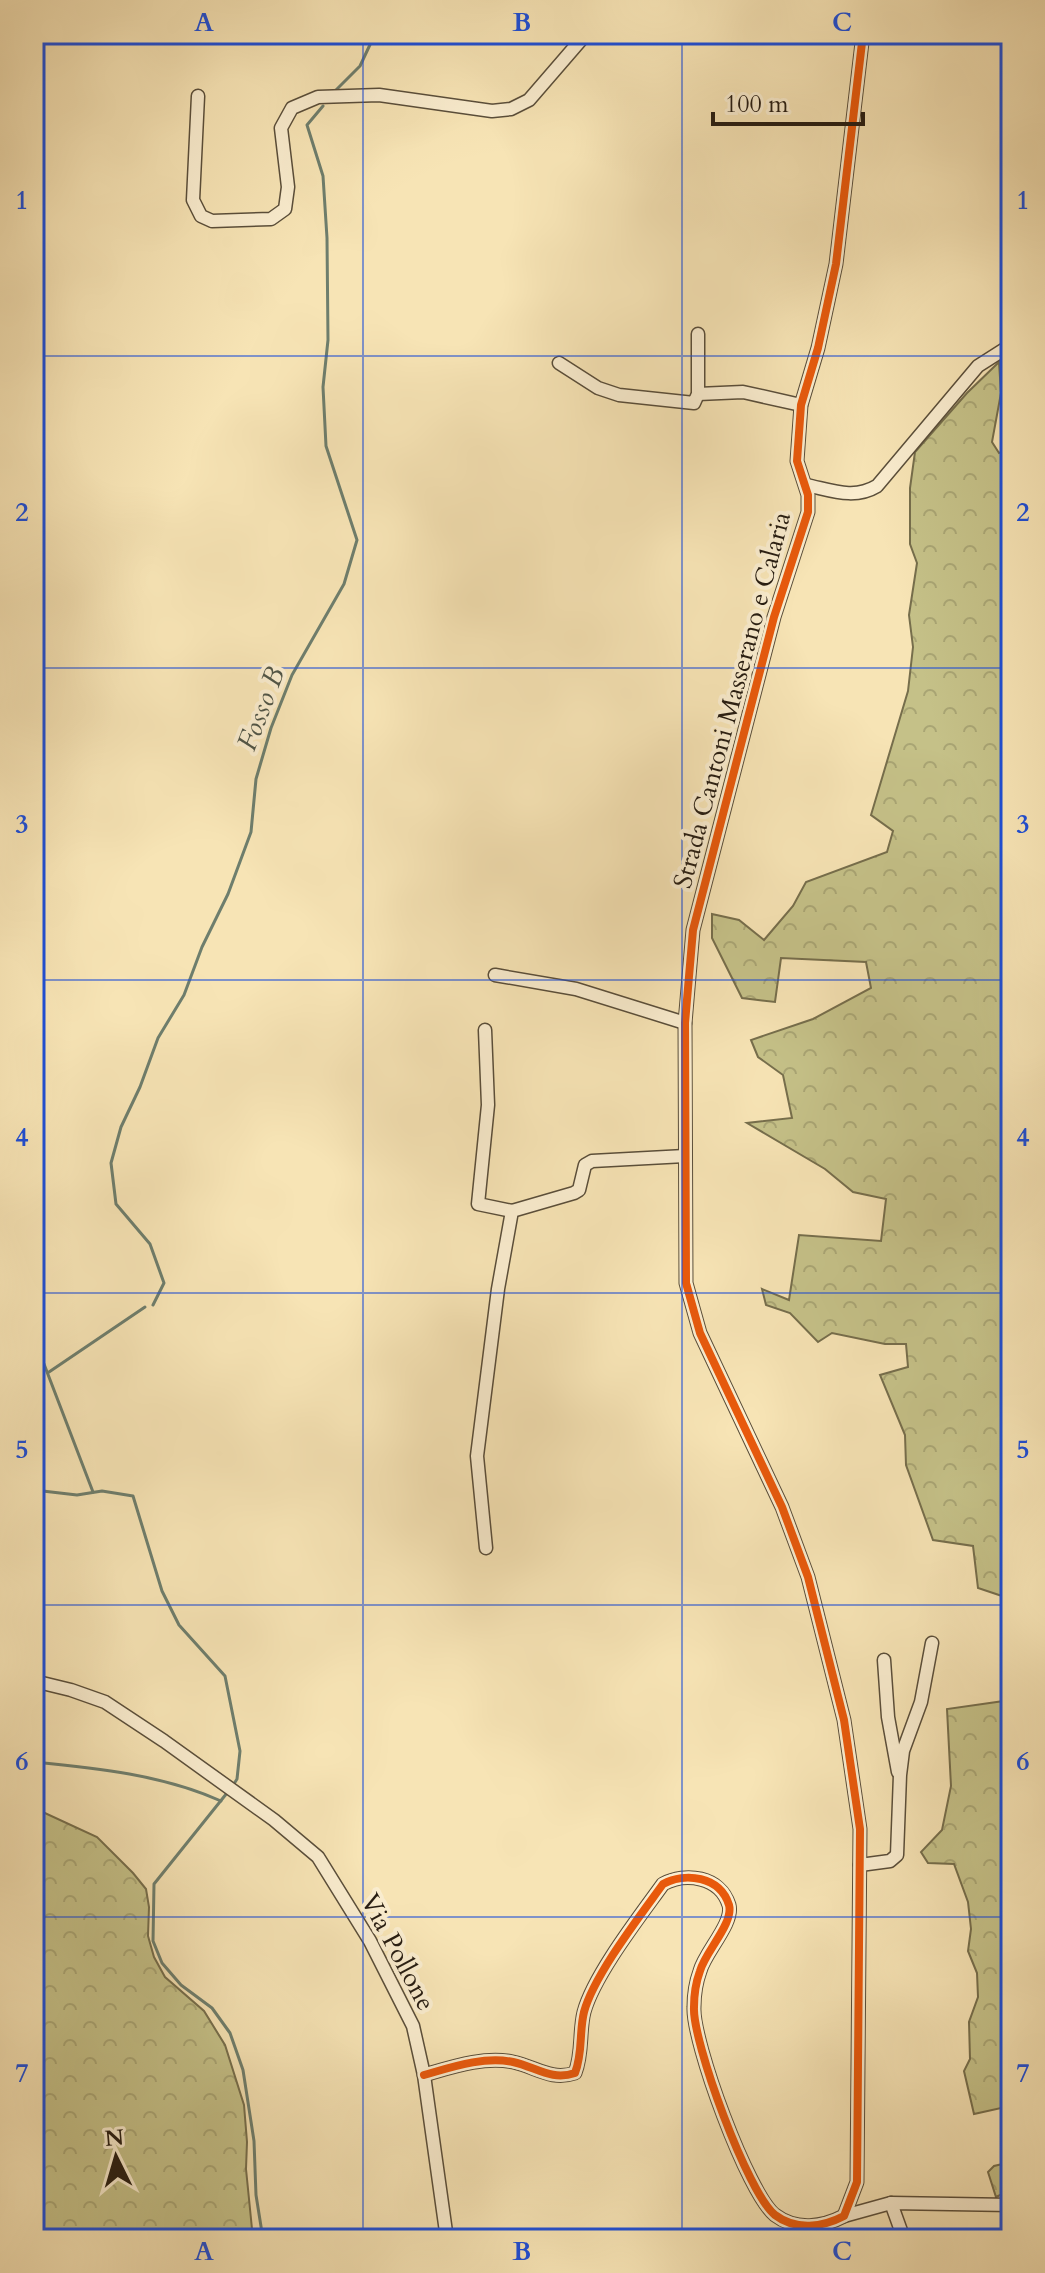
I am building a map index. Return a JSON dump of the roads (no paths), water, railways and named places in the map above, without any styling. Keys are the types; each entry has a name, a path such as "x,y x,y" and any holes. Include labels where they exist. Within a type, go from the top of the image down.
{"street":[{"path":"198,96 193,200 201,216 212,221 271,219 285,209 288,187 281,128 292,108 318,97 379,95 492,111 511,109 529,100 586,34"},
{"name":"Strada Cantoni Masserano e Calaria","path":"844,2216 857,2182 860,1865 857,1795 844,1720 808,1577 782,1507 700,1333 686,1283 685,1023 693,930 774,617 808,512 806,485 797,461 801,405 818,348 836,264 863,34"},
{"path":"559,363 598,388 619,395 694,403 698,394 698,334"},
{"path":"806,485 853,494 865,493 877,486 978,366 1011,345"},
{"path":"698,394 743,392 801,405"},
{"path":"495,975 576,989 685,1023"},
{"path":"485,1030 488,1105 478,1204 512,1211 574,1193 579,1190 585,1165 592,1161 685,1156"},
{"path":"486,1548 477,1456 498,1289 512,1211"},
{"path":"860,1865 890,1861 897,1855 903,1751 921,1702 932,1643"},
{"path":"884,1660 888,1717 895,1766 900,1775"},
{"name":"Via Pollone","path":"34,1681 105,1702 241,1796 298,1838 318,1857 370,1941 413,2026 424,2075 447,2239"},
{"path":"424,2075 465,2064 487,2062 512,2062 554,2076 575,2073 580,2061 585,2010 595,1984 663,1884 677,1876 691,1876 719,1890 729,1905 729,1918 700,1969 693,2010 700,2048 746,2170 758,2194 775,2215 807,2226 825,2226 844,2216 891,2203 1011,2205"},
{"path":"891,2203 904,2239"}],"waterway":[{"name":"Fosso B","path":"334,92 360,66 375,34"},
{"name":"Fosso B","path":"153,1305 164,1283 150,1244 116,1204 111,1163 121,1127 158,1038 184,995 251,832 256,779 271,728 292,675 344,584 357,540 326,446 323,387 328,340 327,238 323,176 307,125 323,106"},
{"name":"Fosso B","path":"49,1372 145,1307"},
{"path":"34,1356 44,1364 93,1492"},
{"path":"34,1490 77,1495 102,1491 133,1496 162,1591 179,1625 225,1676 240,1751 237,1779 232,1787"},
{"path":"34,1762 153,1779 221,1801"},
{"path":"227,1793 154,1884 153,1941 162,1963 181,1985 212,2008 230,2033 243,2070 254,2141 256,2195 263,2239"}]}
